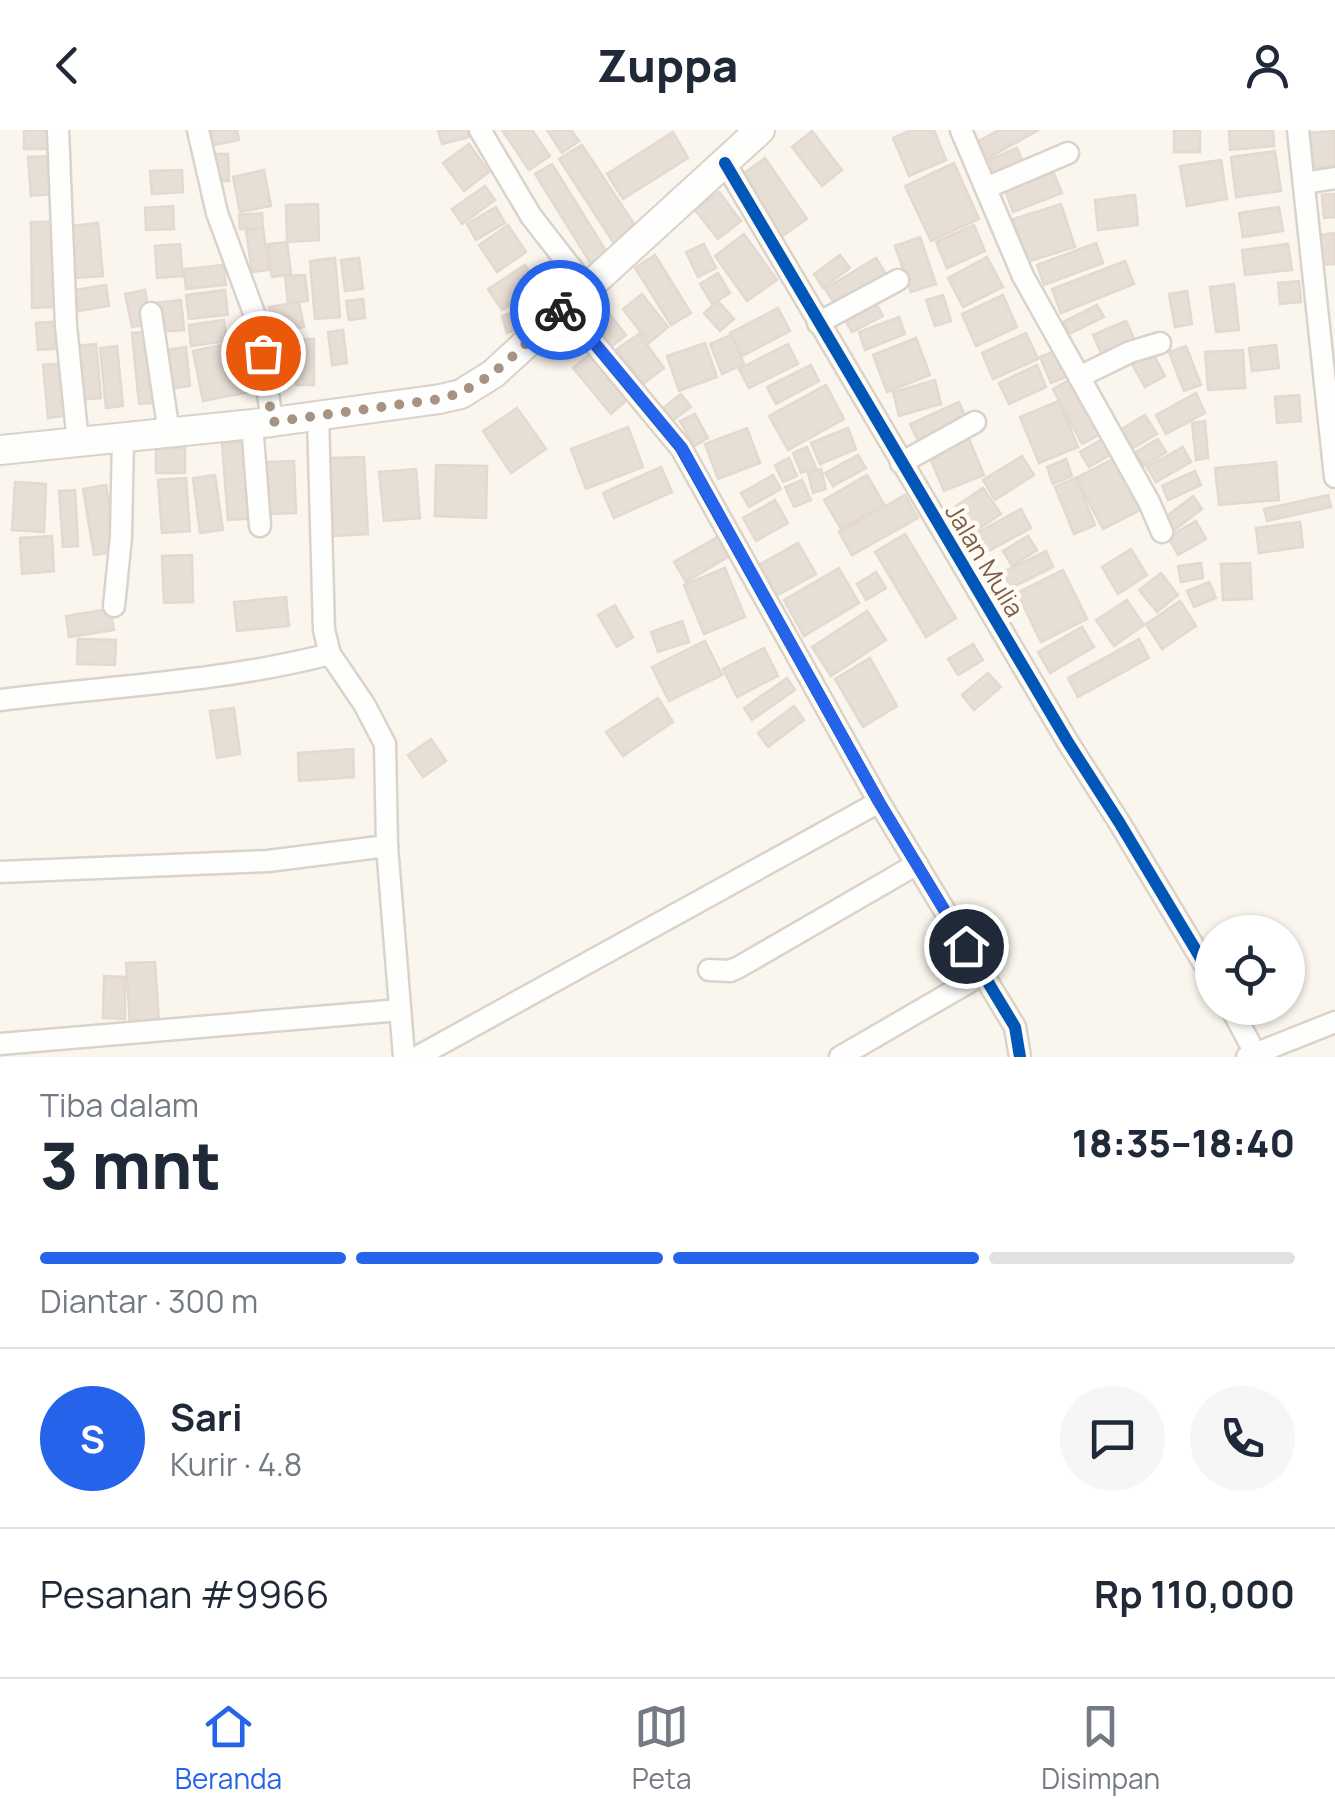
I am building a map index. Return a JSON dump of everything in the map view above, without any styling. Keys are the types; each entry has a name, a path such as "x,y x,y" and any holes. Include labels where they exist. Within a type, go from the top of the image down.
{"main road":[{"path":"0,450 262,423 461,394 493,374 760,130"}],"street":[{"path":"58,130 66,326 78,442"},
{"path":"198,130 222,232 258,324 262,423 260,526"},
{"path":"480,130 531,216 587,288"},
{"path":"961,130 1023,276 1162,532"},
{"path":"1298,130 1326,318 1335,477"},
{"path":"988,187 1068,152"},
{"name":"Jalan Mulia","path":"724,164 1195,949"},
{"path":"1304,183 1335,178"},
{"path":"818,323 898,280"},
{"path":"564,306 682,448 879,802 1015,1026 1020,1057"},
{"path":"152,313 169,434"},
{"path":"1080,377 1113,359 1160,343"},
{"path":"318,416 321,607 330,654 364,704 384,744 404,1057"},
{"path":"901,463 975,422"},
{"path":"114,606 124,438"},
{"path":"0,700 191,678 330,654"},
{"path":"416,1057 879,802"},
{"path":"0,872 268,862 388,846"},
{"path":"709,970 730,971 739,967 917,864"},
{"path":"840,1057 983,974"},
{"path":"0,1044 400,1010"},
{"path":"1238,1025 1250,1055 1335,1022"}],"building":[{"path":"24,130 51,130 51,149 24,149"},
{"path":"200,130 237,130 239,140 204,147"},
{"path":"438,130 468,130 469,137 442,144"},
{"path":"502,130 532,130 550,156 529,170"},
{"path":"547,130 571,130 579,141 562,153"},
{"path":"911,130 934,130 946,160 909,176 893,138"},
{"path":"999,130 1039,130 986,159 977,142"},
{"path":"1174,130 1200,130 1200,152 1174,152"},
{"path":"1229,130 1273,130 1274,146 1230,150"},
{"path":"812,131 842,170 822,186 792,147"},
{"path":"1335,131 1335,166 1310,168 1307,133"},
{"path":"673,132 688,158 623,199 607,174"},
{"path":"469,144 489,172 464,191 443,163"},
{"path":"582,145 638,230 615,245 559,159"},
{"path":"1017,148 1026,169 997,181 989,160"},
{"path":"1275,151 1281,191 1236,197 1231,157"},
{"path":"211,154 228,154 229,181 212,181"},
{"path":"50,156 53,194 31,196 28,157"},
{"path":"765,158 807,219 778,239 737,178"},
{"path":"1221,160 1227,199 1187,206 1180,166"},
{"path":"954,163 979,219 931,241 905,186"},
{"path":"552,164 608,254 591,264 535,174"},
{"path":"1052,169 1062,193 1013,212 1004,187"},
{"path":"182,170 183,192 152,194 150,171"},
{"path":"264,170 271,206 240,212 233,177"},
{"path":"485,186 495,200 462,224 452,209"},
{"path":"719,192 741,221 718,239 695,210"},
{"path":"1335,194 1335,217 1324,218 1322,195"},
{"path":"1135,195 1138,225 1098,230 1095,200"},
{"path":"318,204 319,240 287,242 286,205"},
{"path":"1061,204 1075,247 1027,262 1013,219"},
{"path":"173,206 174,229 146,230 145,208"},
{"path":"496,207 505,223 476,240 467,224"},
{"path":"1279,207 1283,231 1243,237 1239,213"},
{"path":"262,213 263,228 240,229 239,215"},
{"path":"31,222 53,222 54,307 32,308"},
{"path":"98,223 103,276 75,278 70,226"},
{"path":"508,225 526,252 497,272 479,245"},
{"path":"974,225 985,251 947,268 936,242"},
{"path":"263,228 269,270 252,272 246,230"},
{"path":"1335,233 1335,264 1322,265 1319,235"},
{"path":"744,234 777,280 747,301 715,256"},
{"path":"920,237 936,284 911,292 895,246"},
{"path":"287,242 291,274 272,277 268,244"},
{"path":"1096,243 1103,263 1044,285 1037,265"},
{"path":"180,244 183,276 157,278 155,246"},
{"path":"704,244 716,268 698,277 686,252"},
{"path":"1288,244 1292,270 1245,275 1242,250"},
{"path":"655,255 691,313 671,325 635,268"},
{"path":"840,255 850,268 823,288 814,274"},
{"path":"557,256 578,287 557,301 536,270"},
{"path":"987,257 1003,287 963,307 948,278"},
{"path":"335,258 340,317 315,319 310,261"},
{"path":"359,258 363,289 345,291 341,260"},
{"path":"876,258 889,279 838,309 825,289"},
{"path":"1125,261 1134,284 1061,313 1052,289"},
{"path":"223,265 226,285 186,289 184,269"},
{"path":"525,265 539,286 502,310 488,289"},
{"path":"718,273 730,293 712,304 700,284"},
{"path":"305,275 308,301 288,303 285,276"},
{"path":"1299,281 1301,302 1280,304 1278,283"},
{"path":"1234,284 1239,330 1216,332 1210,287"},
{"path":"106,285 109,306 78,311 75,290"},
{"path":"145,290 151,324 132,327 125,294"},
{"path":"225,290 228,315 189,319 186,295"},
{"path":"1187,291 1192,324 1175,327 1169,294"},
{"path":"642,294 668,327 649,343 623,309"},
{"path":"943,295 951,321 935,326 926,300"},
{"path":"1003,295 1017,327 976,346 962,314"},
{"path":"872,296 883,316 852,332 841,313"},
{"path":"363,299 365,318 349,320 346,301"},
{"path":"181,300 184,330 158,332 155,303"},
{"path":"718,301 734,319 720,331 704,313"},
{"path":"299,302 304,327 273,332 269,307"},
{"path":"600,302 626,335 608,349 583,315"},
{"path":"1097,305 1104,317 1069,334 1063,322"},
{"path":"778,308 790,331 742,356 730,333"},
{"path":"524,309 529,326 507,333 502,316"},
{"path":"899,317 905,334 865,350 859,332"},
{"path":"224,320 227,341 191,346 189,325"},
{"path":"63,321 65,348 38,350 36,323"},
{"path":"1126,321 1136,343 1103,357 1093,335"},
{"path":"343,330 347,363 332,365 328,332"},
{"path":"146,332 153,403 139,404 132,333"},
{"path":"289,332 292,364 272,366 269,334"},
{"path":"1026,333 1038,359 993,379 982,353"},
{"path":"639,334 664,368 643,384 617,349"},
{"path":"731,335 744,364 722,374 710,344"},
{"path":"916,338 930,375 887,392 873,355"},
{"path":"296,339 314,339 314,385 296,385"},
{"path":"246,340 255,391 203,401 193,351"},
{"path":"705,343 717,377 679,391 667,356"},
{"path":"96,344 101,398 80,400 75,346"},
{"path":"788,344 798,364 749,388 739,369"},
{"path":"1276,345 1279,368 1252,371 1249,348"},
{"path":"117,346 123,406 106,408 100,348"},
{"path":"1186,346 1201,385 1184,391 1169,352"},
{"path":"186,347 190,386 169,389 165,350"},
{"path":"1150,348 1165,376 1145,387 1129,359"},
{"path":"1060,349 1071,375 1051,383 1040,357"},
{"path":"1243,350 1245,388 1208,390 1205,352"},
{"path":"590,354 627,400 611,414 573,368"},
{"path":"66,363 71,415 48,418 43,365"},
{"path":"811,365 819,381 776,404 767,387"},
{"path":"1037,365 1046,387 1009,404 999,383"},
{"path":"1076,376 1106,431 1082,444 1053,389"},
{"path":"935,380 941,404 899,416 893,392"},
{"path":"826,385 844,419 788,450 769,416"},
{"path":"1196,393 1205,413 1166,434 1156,415"},
{"path":"681,394 691,407 672,421 663,408"},
{"path":"1299,395 1301,421 1277,423 1275,397"},
{"path":"1059,401 1078,447 1039,463 1020,417"},
{"path":"959,402 968,422 919,443 910,424"},
{"path":"517,408 546,449 511,473 483,431"},
{"path":"695,414 708,438 694,446 680,421"},
{"path":"1145,415 1157,434 1133,448 1122,429"},
{"path":"1205,421 1208,458 1196,460 1192,423"},
{"path":"628,427 643,467 586,489 571,449"},
{"path":"747,428 760,463 718,479 705,444"},
{"path":"848,428 856,449 820,464 811,443"},
{"path":"1104,438 1113,453 1089,467 1080,452"},
{"path":"969,439 984,475 944,491 929,456"},
{"path":"1158,439 1166,452 1144,466 1136,452"},
{"path":"253,441 259,518 228,520 222,443"},
{"path":"807,447 816,468 801,473 793,453"},
{"path":"1183,447 1191,462 1156,482 1147,467"},
{"path":"185,448 185,473 156,473 156,449"},
{"path":"858,455 866,468 833,486 825,473"},
{"path":"1022,456 1034,475 995,500 983,480"},
{"path":"1119,456 1146,507 1103,529 1076,478"},
{"path":"364,457 368,534 333,536 329,458"},
{"path":"789,458 797,476 783,482 775,465"},
{"path":"1066,459 1072,476 1053,484 1047,467"},
{"path":"294,461 296,513 269,514 267,462"},
{"path":"1276,462 1279,500 1219,505 1215,468"},
{"path":"436,465 487,466 486,518 435,516"},
{"path":"661,467 672,492 614,518 603,493"},
{"path":"416,469 420,518 384,521 379,472"},
{"path":"821,469 826,489 813,493 808,473"},
{"path":"1195,471 1201,485 1168,500 1162,486"},
{"path":"215,475 223,530 200,533 193,478"},
{"path":"773,475 781,489 749,507 741,493"},
{"path":"867,475 884,504 841,529 824,500"},
{"path":"186,478 190,531 162,533 158,480"},
{"path":"1076,478 1095,525 1074,534 1055,487"},
{"path":"802,480 811,500 794,507 785,487"},
{"path":"15,482 46,484 44,532 12,530"},
{"path":"106,485 117,551 94,555 83,489"},
{"path":"983,488 1001,514 974,532 956,506"},
{"path":"75,490 78,546 63,547 59,491"},
{"path":"905,495 918,518 852,555 839,532"},
{"path":"1328,495 1331,507 1267,521 1264,509"},
{"path":"1193,496 1202,509 1172,532 1163,519"},
{"path":"775,500 788,523 756,541 743,518"},
{"path":"1021,509 1031,528 983,554 973,535"},
{"path":"1196,521 1206,539 1178,555 1168,537"},
{"path":"1300,522 1303,547 1259,553 1256,528"},
{"path":"905,534 956,618 926,637 875,552"},
{"path":"52,536 54,571 22,574 20,538"},
{"path":"719,536 731,555 686,582 674,562"},
{"path":"1028,536 1037,550 1012,566 1003,551"},
{"path":"798,543 816,574 776,596 759,565"},
{"path":"1131,549 1147,575 1118,594 1102,567"},
{"path":"1046,551 1053,567 1011,588 1003,572"},
{"path":"192,555 193,602 164,603 162,556"},
{"path":"1201,563 1203,578 1181,582 1178,566"},
{"path":"1250,563 1252,599 1223,600 1221,564"},
{"path":"725,568 745,617 704,634 684,585"},
{"path":"839,568 859,603 804,636 784,600"},
{"path":"1063,570 1087,619 1041,642 1017,593"},
{"path":"876,572 886,588 866,600 857,584"},
{"path":"1161,573 1178,595 1157,612 1139,590"},
{"path":"1209,582 1216,598 1194,607 1187,591"},
{"path":"286,597 289,626 237,631 234,602"},
{"path":"1127,600 1144,625 1114,646 1096,620"},
{"path":"1180,601 1196,626 1162,649 1146,624"},
{"path":"615,605 633,637 617,647 598,615"},
{"path":"110,609 114,630 69,637 66,616"},
{"path":"867,611 886,640 831,676 812,647"},
{"path":"682,621 689,642 658,652 651,632"},
{"path":"1082,627 1094,647 1050,673 1038,652"},
{"path":"78,639 116,640 115,665 77,664"},
{"path":"1139,639 1149,658 1078,697 1068,678"},
{"path":"705,641 722,675 669,701 652,667"},
{"path":"973,644 983,660 958,675 948,659"},
{"path":"764,648 778,676 737,697 723,669"},
{"path":"870,658 897,706 863,727 835,679"},
{"path":"988,673 1001,687 974,710 962,695"},
{"path":"787,678 795,690 752,720 744,708"},
{"path":"658,698 673,722 623,756 606,732"},
{"path":"794,706 804,720 768,747 758,733"},
{"path":"234,708 240,754 217,758 210,711"},
{"path":"431,739 446,761 423,777 408,755"},
{"path":"353,749 354,777 299,781 298,753"},
{"path":"155,962 159,1023 130,1025 126,963"},
{"path":"104,976 125,977 125,1019 103,1018"}],"cycle path":[{"path":"725,163 1069,744 1195,949"},
{"path":"564,307 681,448 879,802 1015,1027 1020,1057"}],"way so far":[{"path":"263,353 272,422 440,399 461,394 493,374 560,310"}],"route":[{"path":"560,310 564,306 682,448 879,802 966,946"}]}
